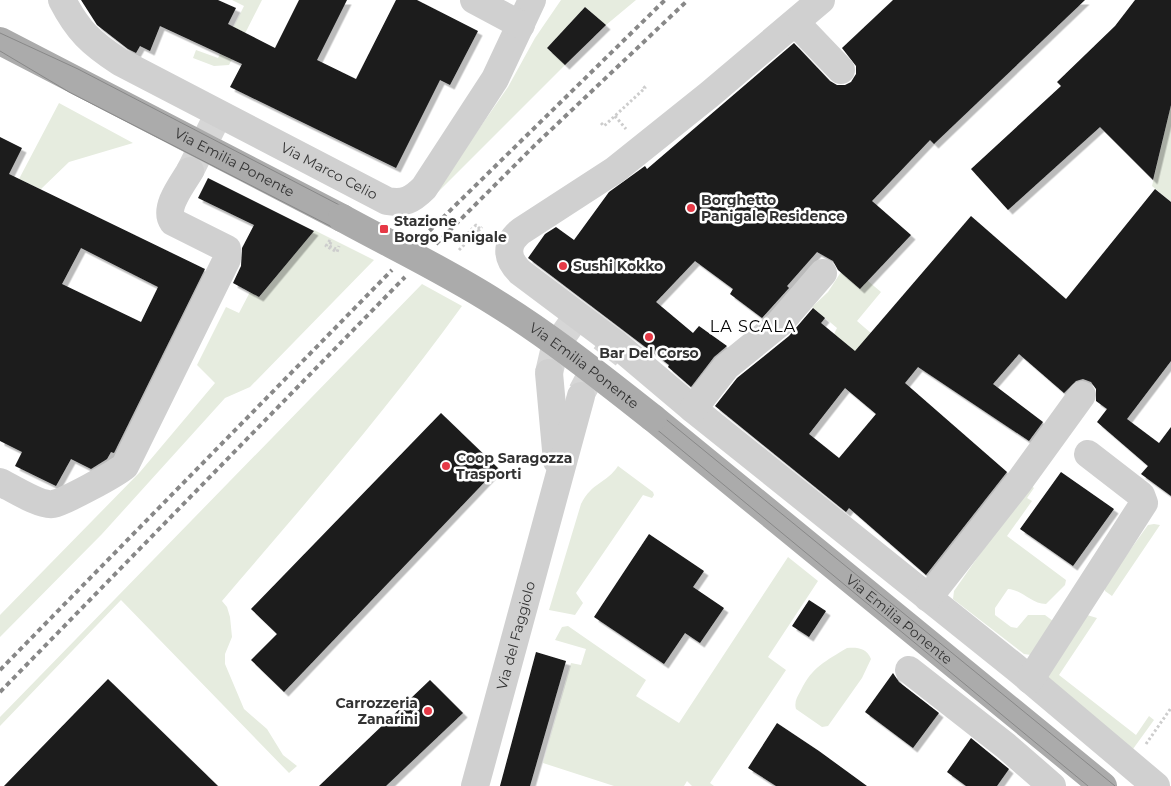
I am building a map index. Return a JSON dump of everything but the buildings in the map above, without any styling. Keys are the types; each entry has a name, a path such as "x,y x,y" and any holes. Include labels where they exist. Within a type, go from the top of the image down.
{"main road":[{"name":"Via Emilia Ponente","path":"0,42 336,229 447,274 501,306 561,346 1103,786"}],"street":[{"name":"Via Marco Celio","path":"62,0 80,32 97,47 216,119 387,201 404,203 416,197 424,188 495,79 532,0"},
{"path":"474,0 521,25"},
{"path":"821,0 615,170 513,237 508,252 513,266 576,319 692,409 1030,680 1156,786"},
{"path":"796,22 841,70"},
{"path":"0,482 37,500 53,504 115,474 125,466 227,258 227,250 223,247 170,219 170,208 190,170"},
{"path":"692,409 726,367 779,324 824,273"},
{"name":"Via del Faggiolo","path":"549,373 558,485"},
{"path":"928,598 1019,482 1082,395"},
{"name":"Via del Faggiolo","path":"475,786 581,396"},
{"path":"1030,680 1144,503 1142,495 1088,454"},
{"path":"909,670 1006,746 1052,786"}],"path":[{"path":"601,123 604,126 646,88 642,85"},
{"path":"615,116 631,136"},
{"path":"459,250 474,236 480,229 476,225 463,238 467,242 474,236 482,227"},
{"path":"336,229 326,246 337,252 340,246 331,242 329,246 336,250"},
{"path":"1132,765 1171,708"}],"shaded area":[{"path":"232,0 262,0 229,65 214,66 193,58 196,50 218,58 244,6"},
{"path":"561,0 636,0 606,25 585,7 547,48 565,65 429,201 508,87 535,38"},
{"path":"59,103 133,143 69,162 41,189 19,179"},
{"path":"1171,105 1171,202 1152,186"},
{"path":"314,230 374,260 250,387 225,398 102,534 0,637 0,615 140,472 215,383 197,365 226,307 239,313 250,292 259,297"},
{"path":"841,272 868,281 881,292 857,321 887,347 871,365 834,334 837,328 812,307 828,292"},
{"path":"422,284 462,306 375,419 222,601 227,607 230,617 232,637 225,654 225,664 244,709 267,729 283,755 297,766 289,773 121,600 0,726 0,717"},
{"path":"618,466 653,492 654,495 652,498 643,495 576,593 583,603 575,615 549,610 581,504 590,491 614,472"},
{"path":"1029,484 1034,488 1027,498 1032,501 1007,536 1066,580 1065,585 1046,604 1036,602 1008,589 995,608 995,615 1011,627 1017,628 1028,615 1045,615 1053,621 1031,655 1024,654 953,599 954,591"},
{"path":"1148,525 1160,525 1112,596 1105,591 1105,585"},
{"path":"788,557 818,581 768,657 786,670 710,783 714,786 692,786 687,781 684,786 614,786 543,763 571,663 581,665 586,649 555,640 562,627 568,626 646,680 636,696 679,723"},
{"path":"1087,615 1097,618 1059,675 1136,735 1149,716 1154,720 1133,749 1045,677"},
{"path":"847,648 861,649 867,652 871,659 862,678 828,726 822,727 796,709 796,700 805,682 815,670"}],"tunnel":[{"path":"190,171 214,123"},
{"path":"549,373 555,347 572,323"},
{"path":"582,392 592,373 610,350"}],"tram line":[{"path":"0,33 78,69 349,210 458,269 538,320 657,412 1115,786"},
{"path":"0,51 69,92 451,288 534,336 649,423 1088,786"}],"railway":[{"path":"423,237 665,0"},
{"path":"436,244 535,145 688,0"},
{"path":"0,670 392,270"},
{"path":"0,692 405,277"}],"place":[{"name":"Borghetto Panigale Residence","path":"691,208"},
{"name":"Stazione Borgo Panigale","path":"384,229"},
{"name":"Sushi Kokko","path":"563,266"},
{"name":"Bar Del Corso","path":"649,337"},
{"name":"Coop Saragozza Trasporti","path":"446,466"},
{"name":"Carrozzeria Zanarini","path":"428,711"}],"district":[{"name":"LA SCALA","path":"753,326"}]}
